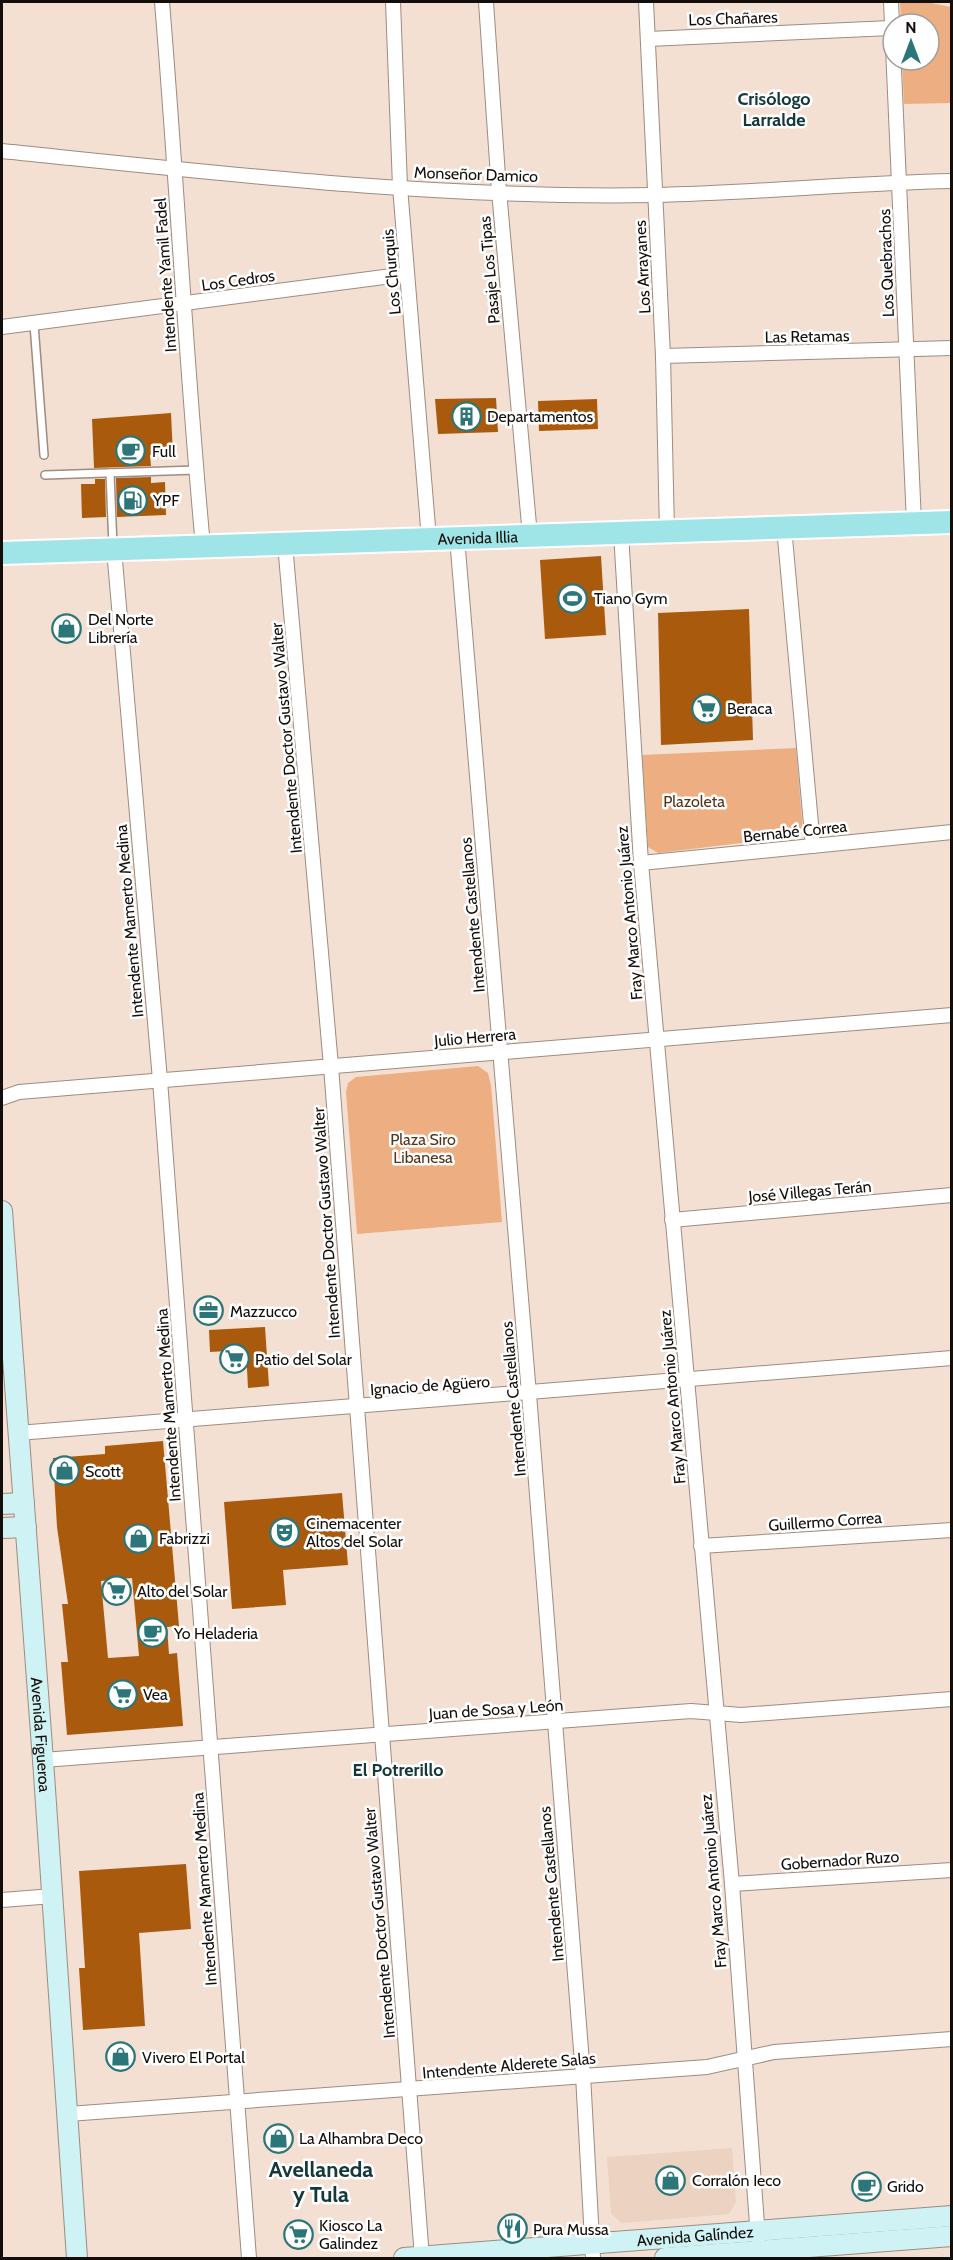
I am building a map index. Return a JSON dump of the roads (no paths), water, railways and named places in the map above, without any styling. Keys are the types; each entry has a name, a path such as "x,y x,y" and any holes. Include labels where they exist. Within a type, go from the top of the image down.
{"main road":[{"name":"Avenida Illia","path":"2,553 951,522"},
{"name":"Avenida Figueroa","path":"2,1211 5,1309 26,1527 77,2259"},
{"path":"2,1504 24,1503"},
{"path":"2,1528 26,1527"},
{"name":"Avenida Galíndez","path":"416,2258 593,2251 759,2231 951,2216"},
{"name":"Avenida Galíndez","path":"666,2259 757,2255 951,2236"}],"street":[{"name":"Intendente Yamil Fadel","path":"162,2 175,169 182,304 203,546"},
{"name":"Los Churquis","path":"393,2 400,188 429,539"},
{"name":"Pasaje Los Tipas","path":"486,2 499,192 530,536"},
{"name":"Los Arrayanes","path":"646,2 663,356 667,531"},
{"name":"Los Chañares","path":"648,39 881,28"},
{"name":"Los Quebrachos","path":"893,72 914,523"},
{"name":"Monseñor Damico","path":"2,151 175,169 400,188 499,192 655,195 951,181"},
{"name":"Los Cedros","path":"2,327 407,274"},
{"name":"Las Retamas","path":"663,356 951,348"},
{"path":"784,527 813,846"},
{"name":"Fray Marco Antonio Juárez","path":"621,533 641,863 732,1884 743,2060 759,2231 757,2255"},
{"name":"Intendente Castellanos","path":"457,538 555,1721 583,2075 593,2251"},
{"name":"Intendente Doctor Gustavo Walter","path":"285,544 331,1066 409,2089 416,2258"},
{"name":"Intendente Mamerto Medina","path":"114,549 160,1080 249,2259"},
{"name":"Bernabé Correa","path":"641,863 951,832"},
{"name":"Julio Herrera","path":"2,1098 19,1092 951,1015"},
{"name":"José Villegas Terán","path":"672,1220 951,1195"},
{"name":"Ignacio de Agüero","path":"18,1433 529,1394 951,1358"},
{"name":"Guillermo Correa","path":"701,1546 951,1530"},
{"name":"Juan de Sosa y León","path":"43,1760 691,1711 741,1715 951,1699"},
{"name":"Gobernador Ruzo","path":"732,1884 951,1869"},
{"path":"2,1900 53,1896"},
{"name":"Intendente Alderete Salas","path":"68,2114 707,2067 774,2052 951,2039"}],"lane":[{"path":"34,324 44,454"},
{"path":"45,475 196,470"},
{"path":"110,473 114,549"}],"place":[{"name":"Departamentos","path":"466,416"},
{"name":"Full","path":"131,451"},
{"name":"YPF","path":"132,500"},
{"name":"Tiano Gym","path":"573,598"},
{"name":"Del Norte Librería","path":"67,628"},
{"name":"Beraca","path":"706,708"},
{"name":"Mazzucco","path":"209,1311"},
{"name":"Patio del Solar","path":"234,1359"},
{"name":"Scott","path":"64,1471"},
{"name":"Cinemacenter Altos del Solar","path":"285,1532"},
{"name":"Fabrizzi","path":"138,1538"},
{"name":"Alto del Solar","path":"116,1591"},
{"name":"Yo Heladeria","path":"153,1633"},
{"name":"Vea","path":"122,1694"},
{"name":"Vivero El Portal","path":"121,2057"},
{"name":"La Alhambra Deco","path":"278,2138"},
{"name":"Corralón Ieco","path":"671,2180"},
{"name":"Grido","path":"866,2186"},
{"name":"Pura Mussa","path":"512,2229"},
{"name":"Kiosco La Galindez","path":"298,2234"}],"district":[{"name":"Crisólogo Larralde","path":"774,109"},
{"name":"El Potrerillo","path":"398,1770"},
{"name":"Avellaneda y Tula","path":"321,2182"}],"park label":[{"name":"Plazoleta","path":"694,801"},
{"name":"Plaza Siro Libanesa","path":"423,1148"}]}
